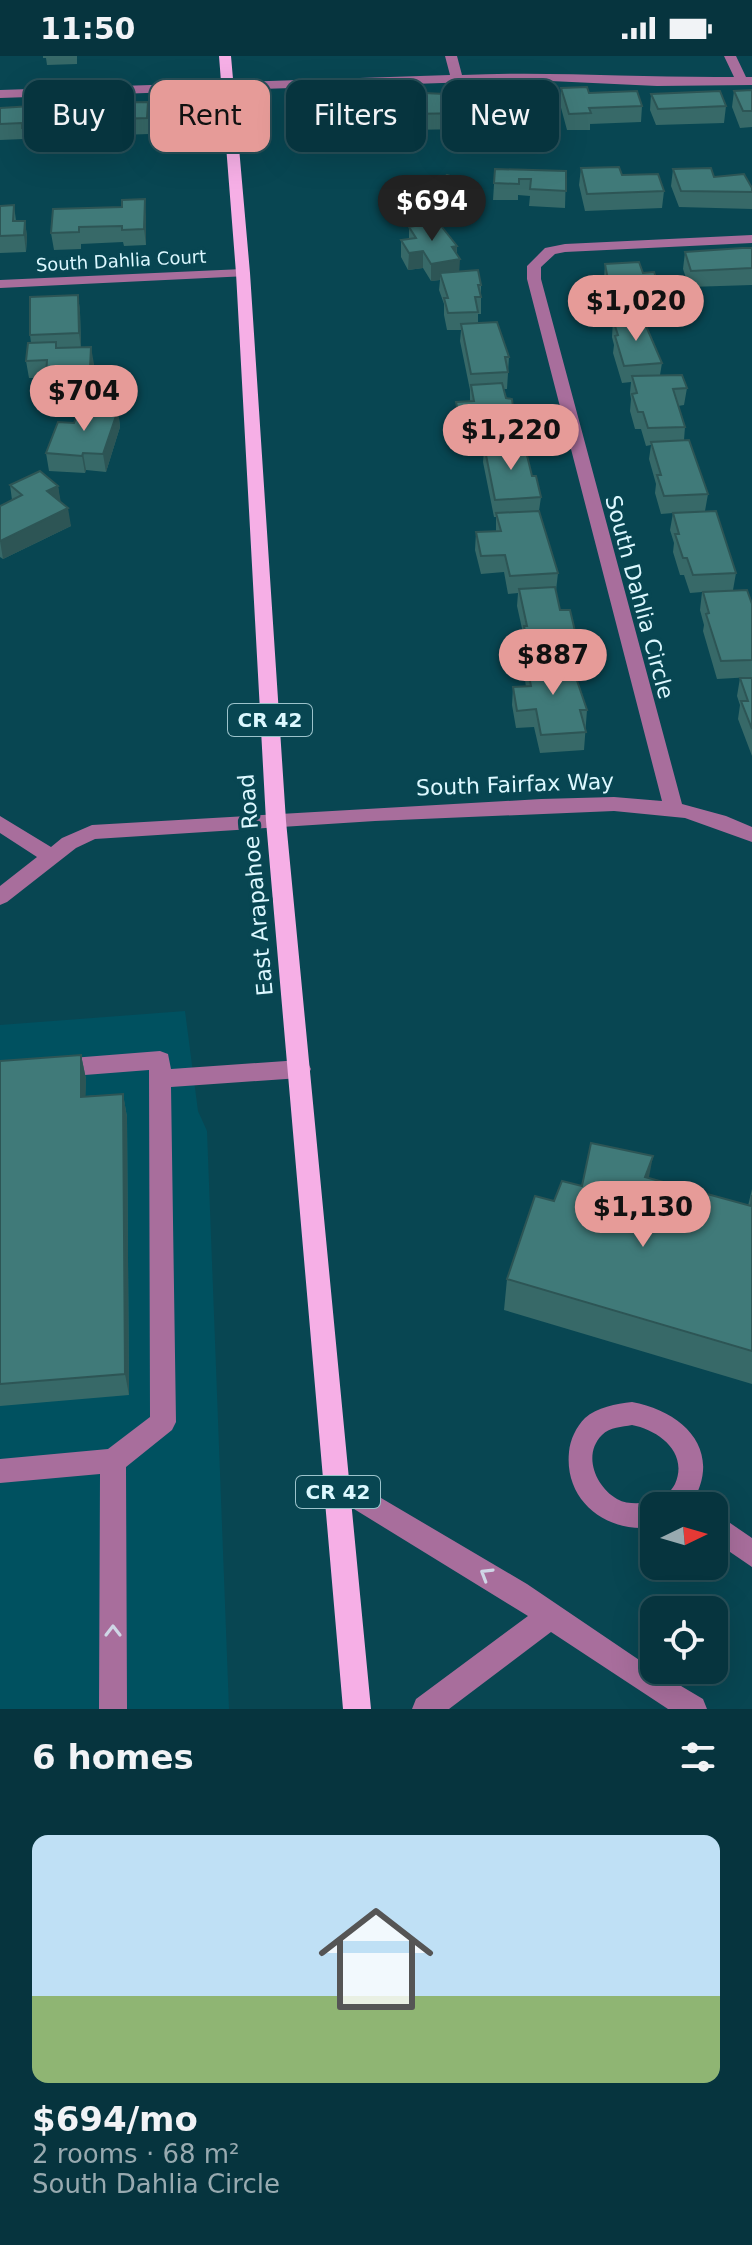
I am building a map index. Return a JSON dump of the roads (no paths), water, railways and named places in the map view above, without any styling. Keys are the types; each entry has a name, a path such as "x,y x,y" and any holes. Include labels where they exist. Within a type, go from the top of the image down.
{"main road":[{"name":"East Arapahoe Road","path":"225,56 227,80"},
{"name":"East Arapahoe Road","path":"233,152 243,273 276,821 357,1709"}],"street":[{"path":"451,56 457,78"},
{"path":"730,56 747,81"},
{"path":"270,85 529,76 657,82 747,81"},
{"path":"0,94 150,89"},
{"name":"South Dahlia Circle","path":"674,809 534,279 533,253 588,245 752,239"},
{"name":"South Dahlia Court","path":"0,284 243,273"},
{"name":"South Fairfax Way","path":"0,897 83,834 92,832 369,813 619,804 674,809 752,835"},
{"path":"0,823 51,857"},
{"path":"0,1471 113,1461 163,1422 160,1060 44,1069"},
{"path":"160,1079 300,1069"},
{"path":"640,1517 622,1515 602,1504 587,1488 580,1468 581,1447 590,1430 606,1418 626,1412 647,1415 667,1425 681,1440 690,1460 690,1480 686,1492"},
{"path":"113,1461 113,1709"},
{"path":"337,1484 518,1593 693,1709"},
{"path":"728,1536 752,1554"},
{"path":"426,1709 551,1616"}]}
